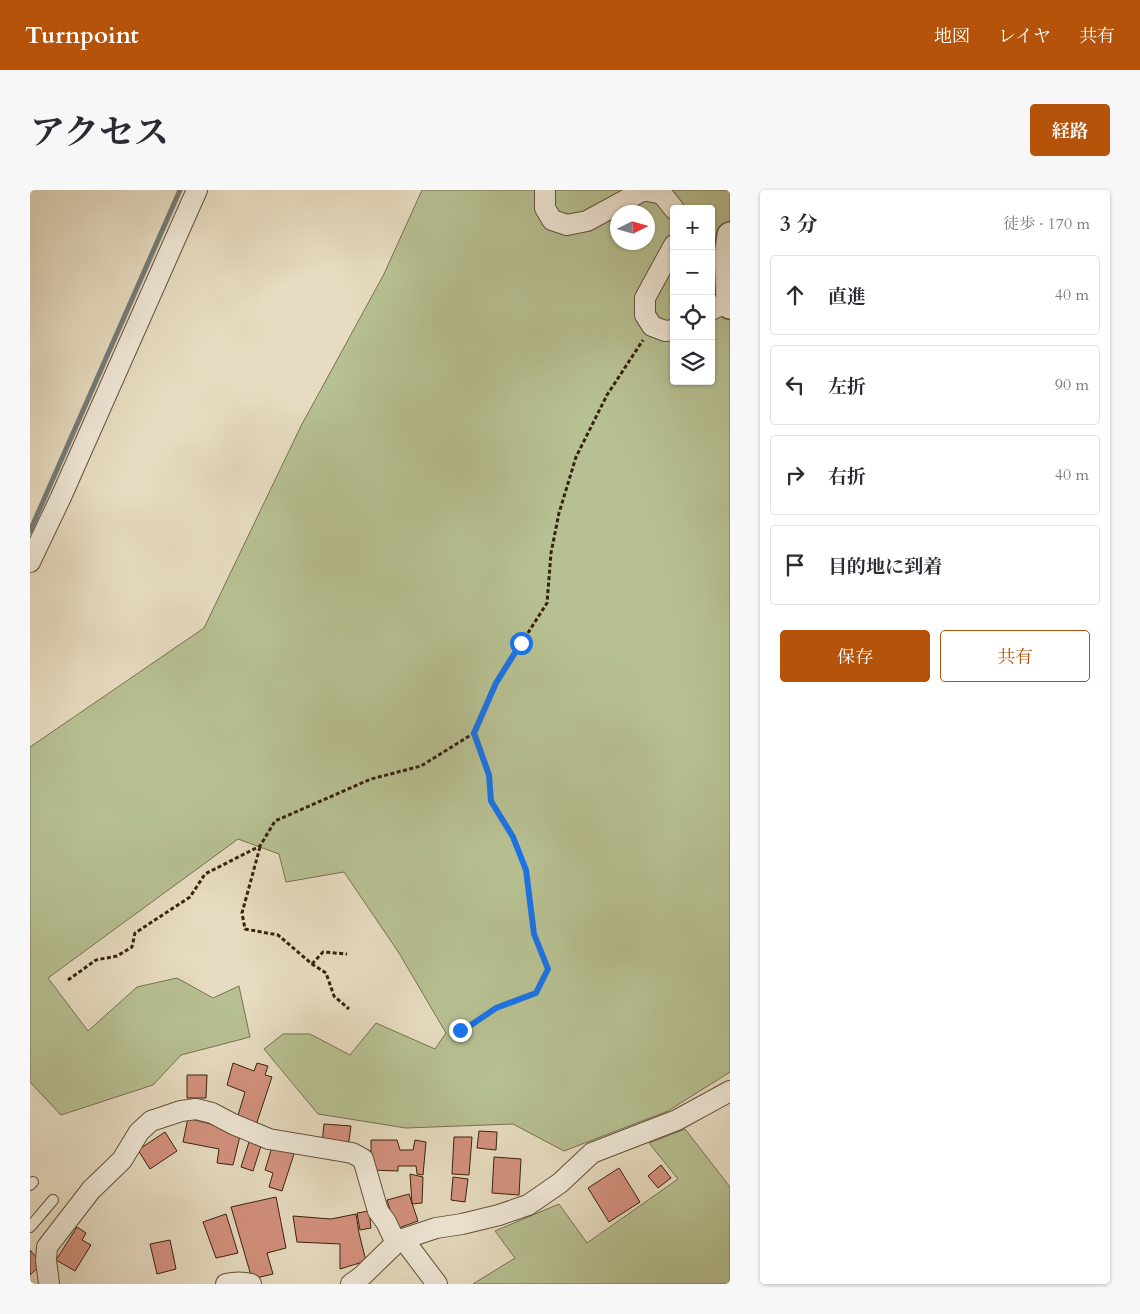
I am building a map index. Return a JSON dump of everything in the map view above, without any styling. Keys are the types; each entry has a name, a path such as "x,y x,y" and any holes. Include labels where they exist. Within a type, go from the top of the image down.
{"street":[{"path":"30,562 65,488 197,190"},
{"path":"545,190 545,208 552,220 567,225 587,221 644,190 662,194 671,205"},
{"path":"723,306 730,235"},
{"path":"670,330 665,331 652,326 645,315 644,298 671,250"},
{"path":"351,1284 399,1241 436,1228 462,1224 528,1206 560,1184 592,1153 678,1120 730,1091"},
{"path":"49,1284 46,1260 47,1247 91,1190 122,1160 139,1132 150,1121 181,1111 196,1109 212,1113 232,1124 269,1139 352,1153 363,1159 378,1211 399,1241 438,1284"},
{"path":"226,1284 232,1282 251,1284"}],"lane":[{"path":"30,1227 53,1200"}],"path":[{"path":"349,1009 334,996 326,973 312,964 278,935 245,928 242,913 260,846 275,822 372,779 421,766 474,733 496,683 547,603 551,553 559,513 576,457 607,395 652,326"},
{"path":"460,1030 496,1008 536,993 548,969 534,934 526,870 513,837 491,801 489,775 474,733"},
{"path":"68,980 96,960 117,956 132,947 135,933 190,897 205,874 260,846"},
{"path":"312,964 323,952 348,954"}],"green space":[{"path":"422,190 730,190 730,1072 668,1111 564,1151 513,1124 406,1128 318,1114 264,1049 283,1034 310,1034 350,1055 376,1023 435,1049 446,1033 399,953 344,872 286,882 279,854 238,839 48,978 88,1031 137,987 177,978 213,998 239,986 250,1037 181,1055 153,1085 61,1115 30,1082 30,747 204,628 301,426 384,274"},
{"path":"685,1129 730,1187 730,1284 473,1284 515,1258 495,1231 559,1204 587,1243 678,1179 649,1143"}],"building":[{"path":"233,1063 254,1071 257,1063 268,1066 265,1075 272,1077 255,1128 236,1122 245,1092 227,1085"},
{"path":"187,1075 207,1075 206,1098 187,1098"},
{"path":"188,1118 241,1132 233,1165 217,1163 219,1149 183,1142"},
{"path":"324,1124 351,1126 348,1147 322,1144"},
{"path":"479,1131 497,1132 496,1150 477,1148"},
{"path":"165,1132 177,1151 150,1169 138,1150"},
{"path":"454,1137 472,1137 469,1175 452,1174"},
{"path":"371,1140 397,1140 400,1150 413,1150 415,1140 426,1142 423,1175 417,1174 416,1166 398,1166 398,1171 371,1170"},
{"path":"249,1142 261,1146 253,1171 241,1167"},
{"path":"272,1147 294,1154 282,1191 269,1187 273,1173 265,1170"},
{"path":"494,1157 521,1159 519,1195 492,1193"},
{"path":"661,1165 671,1178 658,1188 648,1176"},
{"path":"619,1168 640,1202 609,1222 588,1188"},
{"path":"410,1174 423,1177 422,1203 412,1204"},
{"path":"453,1177 468,1179 465,1202 451,1200"},
{"path":"409,1194 418,1221 396,1229 387,1200"},
{"path":"276,1197 286,1248 267,1253 273,1274 252,1279 231,1207"},
{"path":"369,1211 371,1228 360,1230 357,1213"},
{"path":"226,1214 238,1253 216,1258 203,1222"},
{"path":"356,1214 366,1261 340,1269 340,1244 297,1242 293,1216 331,1219"},
{"path":"77,1227 86,1233 82,1240 91,1245 75,1271 56,1260"},
{"path":"170,1240 176,1269 157,1274 150,1244"},
{"path":"30,1250 42,1264 30,1275"}],"waterway":[{"path":"30,531 180,190"}],"route":[{"path":"460,1030 496,1008 536,993 548,969 534,934 526,870 513,837 491,801 489,775 474,733 496,683 521,643"}]}
